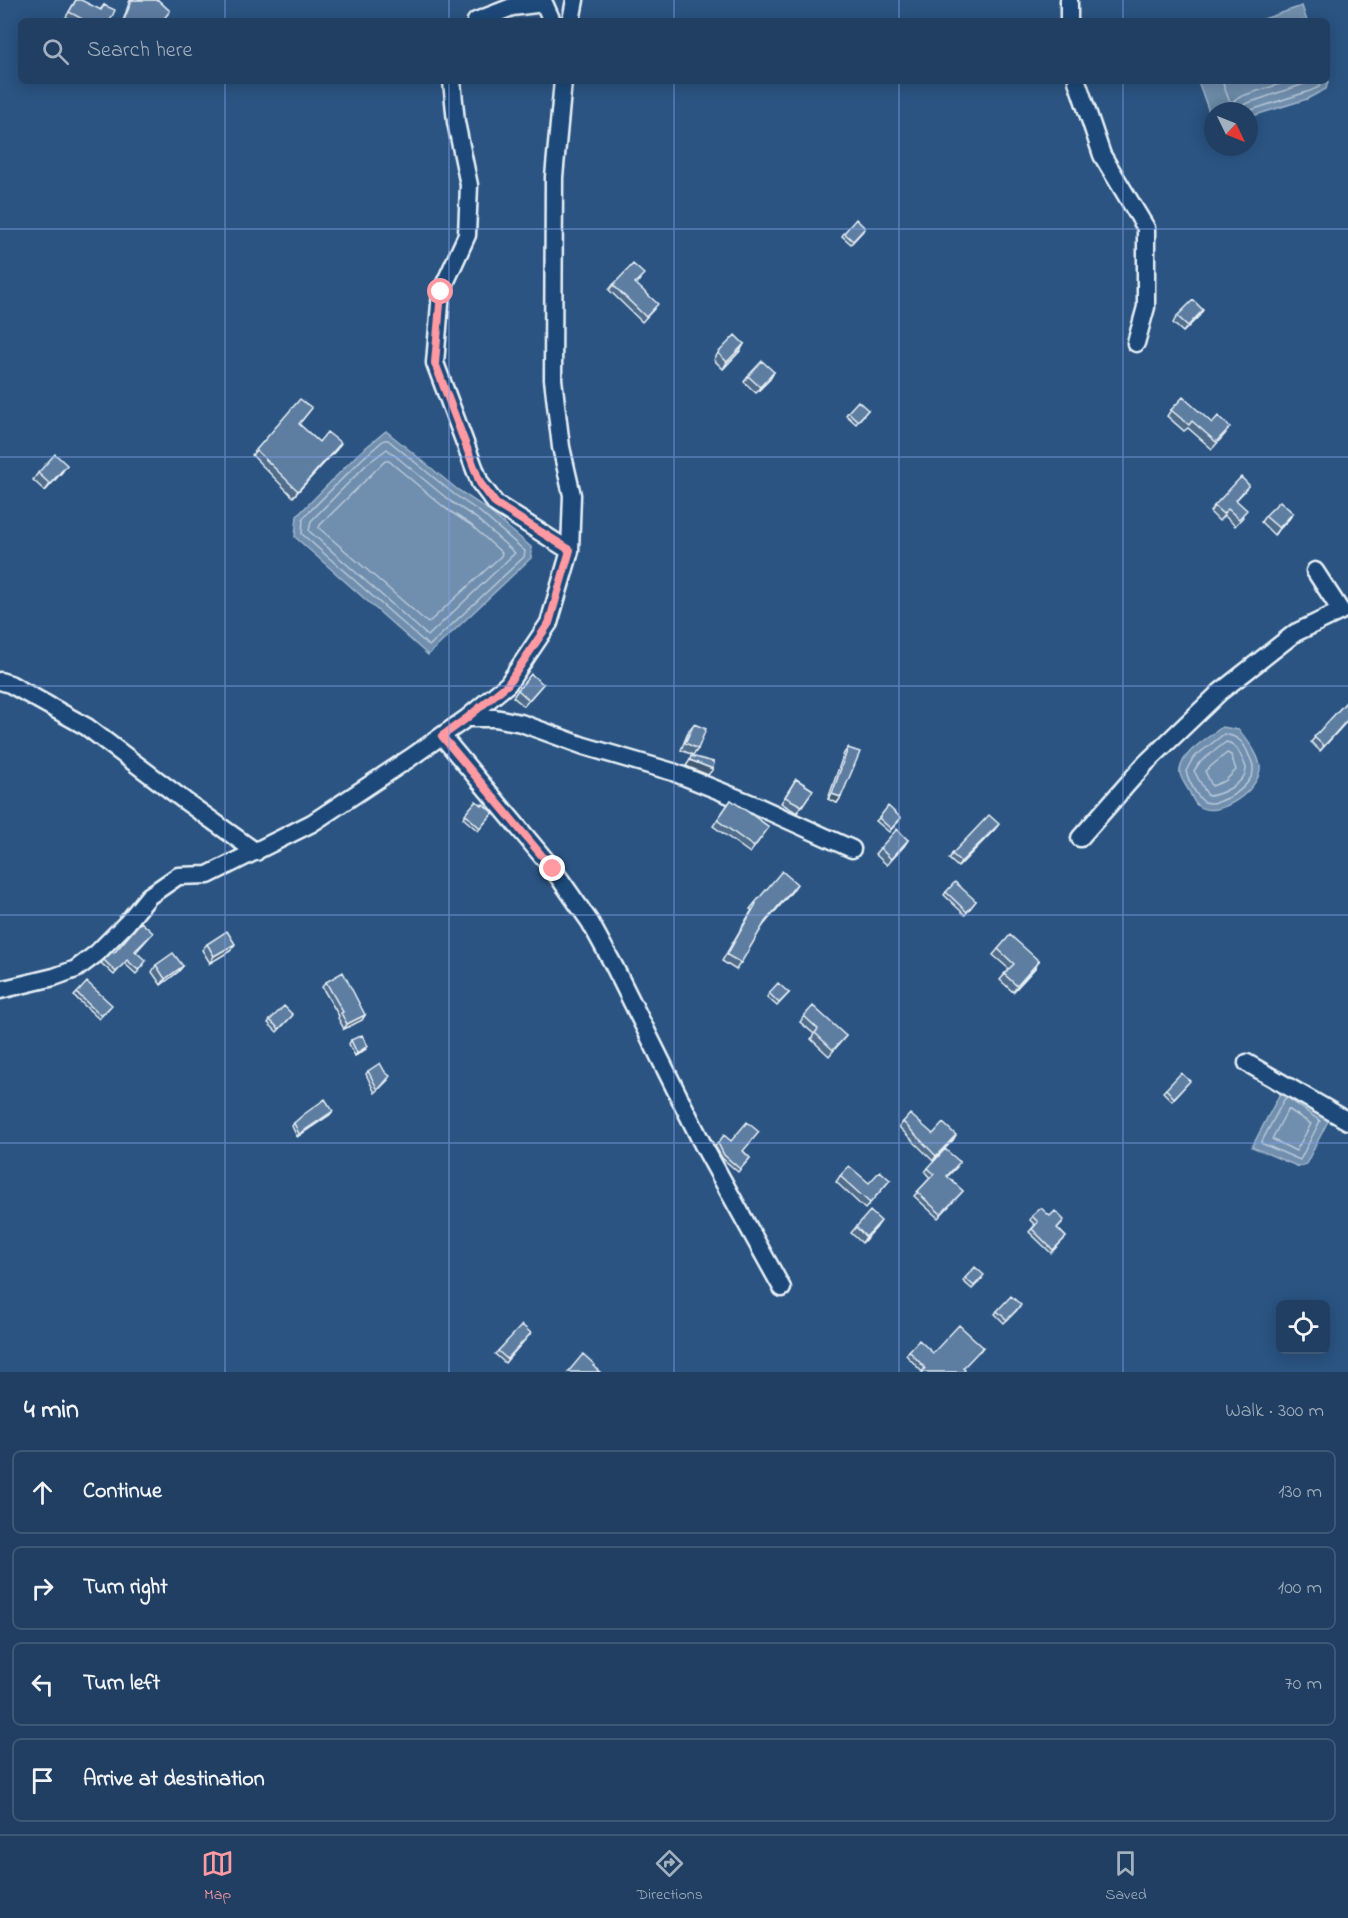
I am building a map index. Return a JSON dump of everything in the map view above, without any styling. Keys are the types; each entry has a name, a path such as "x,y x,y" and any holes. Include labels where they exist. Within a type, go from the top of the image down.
{"street":[{"path":"572,18 575,0"},
{"path":"1069,0 1069,18"},
{"path":"484,18 512,7 544,2 551,18"},
{"path":"452,84 456,122 470,185 467,235 441,292 435,363 485,490 496,504 570,550"},
{"path":"0,990 43,980 76,969 96,954 127,923 149,896 178,876 208,874 312,823 442,736 508,684 549,623 570,550 572,495 561,447 553,379 554,177 563,84"},
{"path":"1078,84 1102,155 1146,228 1146,307 1136,343"},
{"path":"1080,837 1146,763 1220,692 1295,633 1345,609 1315,571"},
{"path":"0,681 10,684 87,727 256,852"},
{"path":"467,718 495,718 521,723 584,746 673,772 757,806 852,849"},
{"path":"442,736 553,869 590,922 703,1145 782,1288"},
{"path":"1246,1063 1348,1120"}],"water":[{"path":"1302,6 1306,18 1267,18"},
{"path":"1199,84 1327,84 1326,89 1307,99 1258,114 1258,102 1206,102"},
{"path":"386,431 458,490 484,507 531,547 531,558 428,655 295,537 297,516 358,454"},
{"path":"1222,727 1239,730 1259,761 1259,775 1247,792 1237,800 1227,806 1206,809 1195,803 1181,778 1180,770 1191,751"},
{"path":"1283,1088 1329,1119 1306,1164 1299,1167 1252,1147"}],"building":[{"path":"76,0 81,0 101,10 104,5 115,10 111,18 80,18 69,12"},
{"path":"132,0 158,0 170,11 164,18 125,18"},
{"path":"856,219 865,228 853,241 844,233"},
{"path":"633,264 644,274 635,283 658,304 646,317 613,285"},
{"path":"1193,300 1203,310 1188,326 1177,316"},
{"path":"735,335 744,344 727,362 718,353"},
{"path":"762,361 774,372 760,387 748,376"},
{"path":"1183,397 1212,423 1218,416 1230,427 1216,442 1192,421 1189,425 1171,410"},
{"path":"300,399 312,408 299,424 319,442 327,432 341,443 298,491 256,450"},
{"path":"858,401 868,410 858,421 848,412"},
{"path":"55,454 67,465 50,484 38,473"},
{"path":"1241,477 1249,485 1236,500 1247,510 1239,519 1228,509 1223,514 1214,506"},
{"path":"1280,501 1293,513 1279,528 1265,516"},
{"path":"531,674 543,684 529,700 518,690"},
{"path":"1348,700 1348,719 1324,746 1314,737"},
{"path":"694,724 706,729 698,749 685,743"},
{"path":"848,748 860,752 841,797 832,794"},
{"path":"691,756 714,762 713,769 690,760"},
{"path":"796,779 813,790 802,806 785,797"},
{"path":"731,800 769,827 754,847 717,820"},
{"path":"476,801 493,813 480,828 465,814"},
{"path":"888,806 901,818 891,829 879,818"},
{"path":"989,815 999,824 961,862 952,854"},
{"path":"897,829 908,840 891,859 880,848"},
{"path":"782,871 797,884 765,922 741,963 727,955 755,903"},
{"path":"955,882 976,901 967,912 946,892"},
{"path":"141,922 153,933 135,951 146,961 138,970 127,960 116,972 104,960 112,952 114,953"},
{"path":"227,931 235,944 214,956 207,944"},
{"path":"1010,935 1039,961 1017,986 1004,974 1014,964 998,949"},
{"path":"173,953 183,966 165,979 156,965"},
{"path":"343,972 365,1015 347,1024 326,982"},
{"path":"87,982 112,1005 101,1016 77,993"},
{"path":"778,983 789,993 779,1003 769,993"},
{"path":"284,1006 293,1015 279,1029 270,1020"},
{"path":"813,1006 846,1036 833,1050 815,1033 818,1029 804,1016"},
{"path":"362,1035 368,1046 357,1053 351,1040"},
{"path":"380,1063 390,1076 378,1090 368,1071"},
{"path":"1181,1073 1190,1081 1174,1098 1166,1089"},
{"path":"325,1099 333,1111 299,1134 294,1123"},
{"path":"910,1114 933,1134 943,1123 956,1135 936,1156 903,1122"},
{"path":"747,1122 759,1132 743,1151 750,1158 740,1169 724,1155 718,1143 724,1135 731,1141"},
{"path":"945,1149 960,1162 947,1176 963,1191 941,1214 917,1192 934,1174 928,1168"},
{"path":"849,1166 869,1183 880,1171 890,1180 870,1203 840,1176"},
{"path":"1041,1208 1050,1216 1055,1211 1064,1220 1057,1228 1066,1237 1053,1250 1032,1229 1038,1222 1032,1216"},
{"path":"870,1211 881,1221 866,1237 856,1227"},
{"path":"975,1267 984,1275 974,1286 965,1278"},
{"path":"1011,1296 1021,1305 1007,1320 997,1311"},
{"path":"522,1325 531,1333 507,1359 498,1351"},
{"path":"959,1325 983,1347 963,1368 965,1370 963,1372 922,1372 925,1368 909,1351 919,1340 933,1353"},
{"path":"583,1354 595,1365 593,1366 600,1372 568,1372"}],"route":[{"path":"441,292 435,363 480,483 496,504 570,550 549,623 508,684 442,736 553,869"}]}
